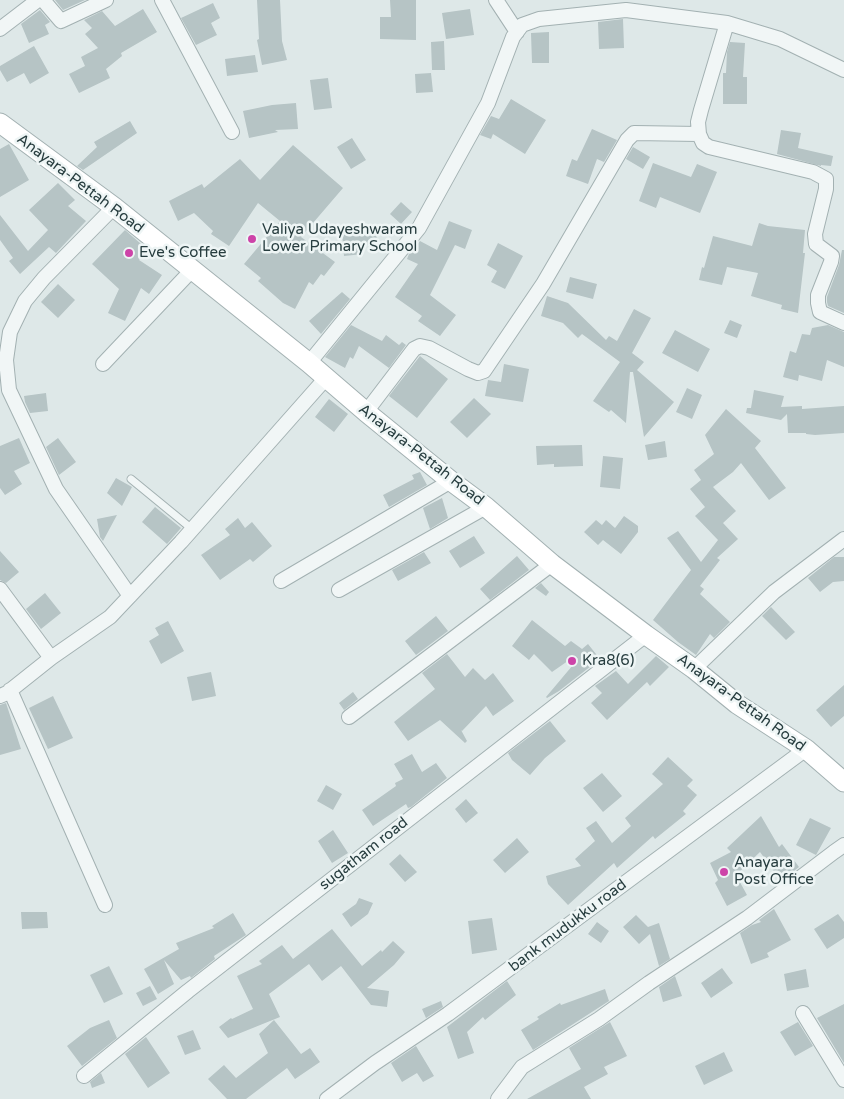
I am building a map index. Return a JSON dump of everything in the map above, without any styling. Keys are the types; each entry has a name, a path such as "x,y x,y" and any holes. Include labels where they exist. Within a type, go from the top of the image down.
{"main road":[{"name":"Anayara-Pettah Road","path":"1,126 114,207 309,363 451,482 486,507 552,564 694,669 737,704 806,749 844,782"}],"street":[{"path":"0,29 38,0"},
{"path":"43,0 61,21 106,0"},
{"path":"162,0 232,132"},
{"path":"496,0 517,32"},
{"path":"309,363 419,228 488,103 513,37 522,25 539,19 626,10 727,23 780,39 844,70"},
{"path":"727,23 701,110 698,122 699,134 703,143 709,147 813,172 826,180 826,189 815,234 816,244 832,256 818,294 818,304 820,312 844,323"},
{"path":"366,412 414,349 420,346 429,348 478,373 484,371 543,284 626,140 634,133 699,134"},
{"path":"114,207 44,278 25,301 10,332 4,382 56,489 130,596"},
{"path":"103,364 192,270"},
{"path":"105,905 6,693 51,658 110,617 192,529 326,378"},
{"path":"282,581 451,482"},
{"path":"339,590 486,507"},
{"path":"694,669 774,592 844,539"},
{"path":"349,718 552,564"},
{"path":"0,589 51,658"},
{"name":"sugatham road","path":"84,1076 204,979 646,635"},
{"name":"bank mudukku road","path":"327,1099 374,1063 448,1014 806,749"},
{"path":"498,1099 522,1067 592,1024 649,983 747,918 844,845"},
{"path":"804,1013 844,1080"}],"lane":[{"path":"131,479 192,529"}],"building":[{"path":"55,0 85,0 63,10"},
{"path":"257,0 280,0 282,41 287,60 262,65 257,40 259,39"},
{"path":"390,0 416,0 416,40 380,39 380,17 391,17"},
{"path":"213,3 220,18 211,23 217,35 196,45 181,18"},
{"path":"143,9 157,32 121,53 122,56 106,69 110,78 79,93 69,74 85,66 81,57 98,48 85,34 92,28 84,20 102,11 115,26"},
{"path":"470,9 474,35 446,39 442,13"},
{"path":"40,10 50,22 45,25 49,34 29,43 21,24"},
{"path":"623,19 624,48 599,49 598,22"},
{"path":"549,32 549,63 532,63 531,33"},
{"path":"444,41 445,70 432,70 431,42"},
{"path":"730,42 745,43 743,77 747,77 747,104 723,104 723,73 726,73 727,52"},
{"path":"34,46 49,73 30,84 24,73 7,82 0,70 0,66"},
{"path":"255,55 258,72 227,76 225,59"},
{"path":"431,73 433,92 416,93 415,74"},
{"path":"328,78 332,108 314,110 310,80"},
{"path":"511,99 546,120 525,154 493,134 491,139 480,135 491,116 499,119"},
{"path":"296,103 298,129 275,130 278,132 249,138 243,111 272,105"},
{"path":"130,121 137,133 83,170 77,166 97,147 94,142"},
{"path":"592,129 617,140 604,162 597,159 588,184 566,176 572,159 577,161"},
{"path":"781,130 801,133 798,148 833,156 831,166 821,166 777,154"},
{"path":"352,138 366,160 351,169 337,147"},
{"path":"9,144 29,180 0,197 0,149"},
{"path":"293,145 343,188 301,237 335,262 324,276 321,274 313,285 309,282 295,309 283,303 258,281 261,278 244,264 280,221 258,203 229,246 211,234 213,231 194,213 178,221 169,201 202,184 204,188 240,159 260,180"},
{"path":"633,147 650,157 643,169 626,159"},
{"path":"653,163 691,177 697,164 717,172 700,213 660,197 656,208 639,201"},
{"path":"58,183 75,200 68,206 86,221 56,253 49,247 20,274 9,261 13,258 0,240 0,215 28,251 48,230 29,210"},
{"path":"401,202 412,212 401,224 390,214"},
{"path":"449,221 472,230 465,249 455,245 430,295 456,315 440,336 418,321 422,316 395,297 418,264 407,259 409,254 420,241 437,250"},
{"path":"759,223 768,226 805,230 803,253 805,253 798,313 781,309 782,305 751,296 758,273 727,267 722,285 699,280 713,236 752,246"},
{"path":"125,230 148,250 139,260 162,275 149,294 141,288 125,321 108,313 119,289 92,264"},
{"path":"376,230 377,244 363,245 363,254 344,256 342,232"},
{"path":"498,243 523,256 505,289 491,282 497,271 487,265"},
{"path":"842,250 844,250 844,313 828,306 827,302"},
{"path":"570,277 597,284 593,299 566,292"},
{"path":"58,284 75,300 58,318 41,302"},
{"path":"342,292 350,299 321,334 309,321"},
{"path":"547,296 568,303 606,340 609,336 617,341 634,309 651,318 632,353 644,362 637,370 674,402 644,437 633,372 630,372 626,423 611,410 609,412 593,401 620,362 582,334 578,338 563,323 541,316"},
{"path":"730,320 742,325 737,338 724,333"},
{"path":"351,325 382,341 386,335 399,345 402,342 406,345 389,368 359,346 353,359 350,357 345,368 325,357"},
{"path":"828,325 844,332 844,367 827,360 822,381 799,375 798,381 783,377 790,351 796,353 802,334 810,335 812,328"},
{"path":"675,330 710,349 698,372 662,353"},
{"path":"420,356 448,379 417,418 389,396"},
{"path":"504,364 529,369 523,402 485,396 488,380 501,382"},
{"path":"687,388 702,395 692,419 676,412"},
{"path":"754,390 784,396 781,407 802,406 802,409 844,406 844,433 815,435 788,433 787,414 781,420 746,413 747,408 751,408"},
{"path":"46,393 48,411 30,413 24,396"},
{"path":"474,398 491,414 467,438 450,422"},
{"path":"329,399 348,414 334,432 315,417"},
{"path":"726,409 761,441 755,448 786,488 769,500 741,463 733,472 713,487 736,511 723,523 738,539 717,558 720,560 700,586 704,589 700,594 730,622 714,638 710,634 696,655 653,620 691,570 667,538 678,531 701,562 718,540 695,516 705,507 690,489 701,480 694,470 714,454 705,435"},
{"path":"19,438 30,463 14,471 22,484 5,495 0,488 0,446"},
{"path":"58,438 76,462 59,475 46,447"},
{"path":"665,441 667,457 648,460 645,445"},
{"path":"582,445 583,466 554,467 554,464 537,465 536,446"},
{"path":"603,456 623,458 620,489 600,487"},
{"path":"420,472 427,485 389,507 383,495 414,479 412,475"},
{"path":"116,478 132,487 122,506 107,493"},
{"path":"442,498 448,518 430,529 423,508"},
{"path":"155,507 181,528 167,544 142,522"},
{"path":"117,515 103,541 100,537 97,519"},
{"path":"624,516 638,526 638,532 621,554 603,540 598,545 584,532 596,520 602,525 606,520 615,528"},
{"path":"238,518 245,528 252,522 272,546 253,562 250,559 220,580 201,555 230,535 225,529"},
{"path":"474,536 485,553 460,568 449,551"},
{"path":"0,551 19,572 6,583 0,580"},
{"path":"424,552 431,563 398,581 392,570"},
{"path":"517,556 529,570 490,600 480,589"},
{"path":"834,557 844,557 844,581 833,582 820,592 808,578"},
{"path":"541,583 549,592 546,596 535,588"},
{"path":"45,593 61,613 41,629 26,609"},
{"path":"771,607 795,632 786,640 762,616"},
{"path":"436,616 448,631 416,655 405,641"},
{"path":"532,620 565,646 571,641 582,649 588,644 600,659 547,698 578,659 575,656 552,672 534,654 529,660 512,646"},
{"path":"168,621 184,651 161,664 149,641 159,635 155,628"},
{"path":"447,654 465,677 473,668 485,680 493,673 514,701 493,716 486,706 461,730 467,741 465,743 440,720 408,741 394,722 435,689 422,673"},
{"path":"656,656 669,667 650,686 647,682 607,720 591,703 602,693 595,686 616,671 628,684"},
{"path":"211,672 216,696 192,701 187,677"},
{"path":"844,685 844,716 831,727 816,710"},
{"path":"353,692 358,699 344,710 339,703"},
{"path":"53,696 73,738 48,749 29,708"},
{"path":"6,703 21,749 0,755 0,705"},
{"path":"550,721 566,741 545,758 530,775 512,760 508,753"},
{"path":"412,754 422,772 436,763 447,778 411,807 408,808 406,804 373,826 362,810 396,786 395,783 403,779 394,764"},
{"path":"668,757 693,780 687,786 697,795 683,811 686,814 655,839 653,836 617,868 614,863 568,905 548,884 546,876 581,866 575,859 595,841 586,828 596,821 612,843 631,826 625,818 663,784 652,774"},
{"path":"602,773 622,796 603,812 583,788"},
{"path":"326,785 342,794 333,810 317,801"},
{"path":"466,799 478,813 466,823 455,809"},
{"path":"761,816 779,847 782,844 799,867 781,881 760,852 736,875 747,895 727,906 715,883 718,880 710,863 731,852 727,848"},
{"path":"810,818 831,828 816,855 796,845"},
{"path":"333,830 348,853 332,863 318,841"},
{"path":"517,838 529,852 505,873 493,860"},
{"path":"400,854 417,872 405,882 389,864"},
{"path":"359,898 373,903 368,914 351,927 342,914 356,904"},
{"path":"774,909 791,940 767,953 769,957 751,964 740,933 752,925 761,922 759,920"},
{"path":"21,912 47,912 48,928 22,929"},
{"path":"233,913 246,935 214,956 215,959 191,978 190,976 181,980 164,960 174,984 158,994 144,969 179,949 176,943 214,928 212,926"},
{"path":"838,914 844,922 844,938 827,949 814,929"},
{"path":"636,915 648,927 659,923 670,959 659,966 650,934 639,944 623,927"},
{"path":"492,918 497,950 472,954 468,921"},
{"path":"597,922 609,931 601,943 588,934"},
{"path":"332,929 362,966 381,950 382,952 393,941 405,952 394,965 367,988 389,991 387,1007 371,1005 341,966 322,981 309,964 269,994 280,1017 228,1038 219,1027 231,1018 253,1009 237,976 262,964 259,961 282,945 293,959"},
{"path":"109,966 123,994 104,1003 90,975"},
{"path":"722,968 733,983 711,998 701,983"},
{"path":"806,969 809,987 787,991 784,974"},
{"path":"675,976 682,996 663,1002 659,987"},
{"path":"507,981 516,995 485,1020 483,1017 467,1032 474,1053 458,1059 447,1027"},
{"path":"150,986 157,999 143,1006 136,993"},
{"path":"605,989 609,1001 533,1050 521,1030 539,1019 537,1017 560,1003 561,1005"},
{"path":"441,1001 443,1007 426,1018 422,1009"},
{"path":"844,1004 844,1063 817,1018"},
{"path":"109,1020 117,1038 82,1066 67,1046 90,1028"},
{"path":"274,1020 301,1054 310,1048 320,1062 295,1079 287,1068 246,1099 227,1099 208,1079 224,1065 236,1078 268,1053 259,1034"},
{"path":"610,1022 627,1056 604,1067 608,1074 584,1087 591,1099 527,1099 581,1069 569,1048"},
{"path":"798,1022 813,1046 795,1056 780,1032"},
{"path":"193,1030 201,1049 185,1055 177,1036"},
{"path":"146,1037 170,1073 148,1088 125,1054"},
{"path":"416,1046 434,1076 423,1082 417,1073 402,1082 391,1063"},
{"path":"724,1052 733,1071 704,1085 695,1066"},
{"path":"101,1073 105,1083 92,1088 90,1082"}],"place":[{"name":"Valiya Udayeshwaram Lower Primary School","path":"252,239"},
{"name":"Eve's Coffee","path":"129,253"},
{"name":"Kra8(6)","path":"572,661"},
{"name":"Anayara Post Office","path":"724,872"}]}
